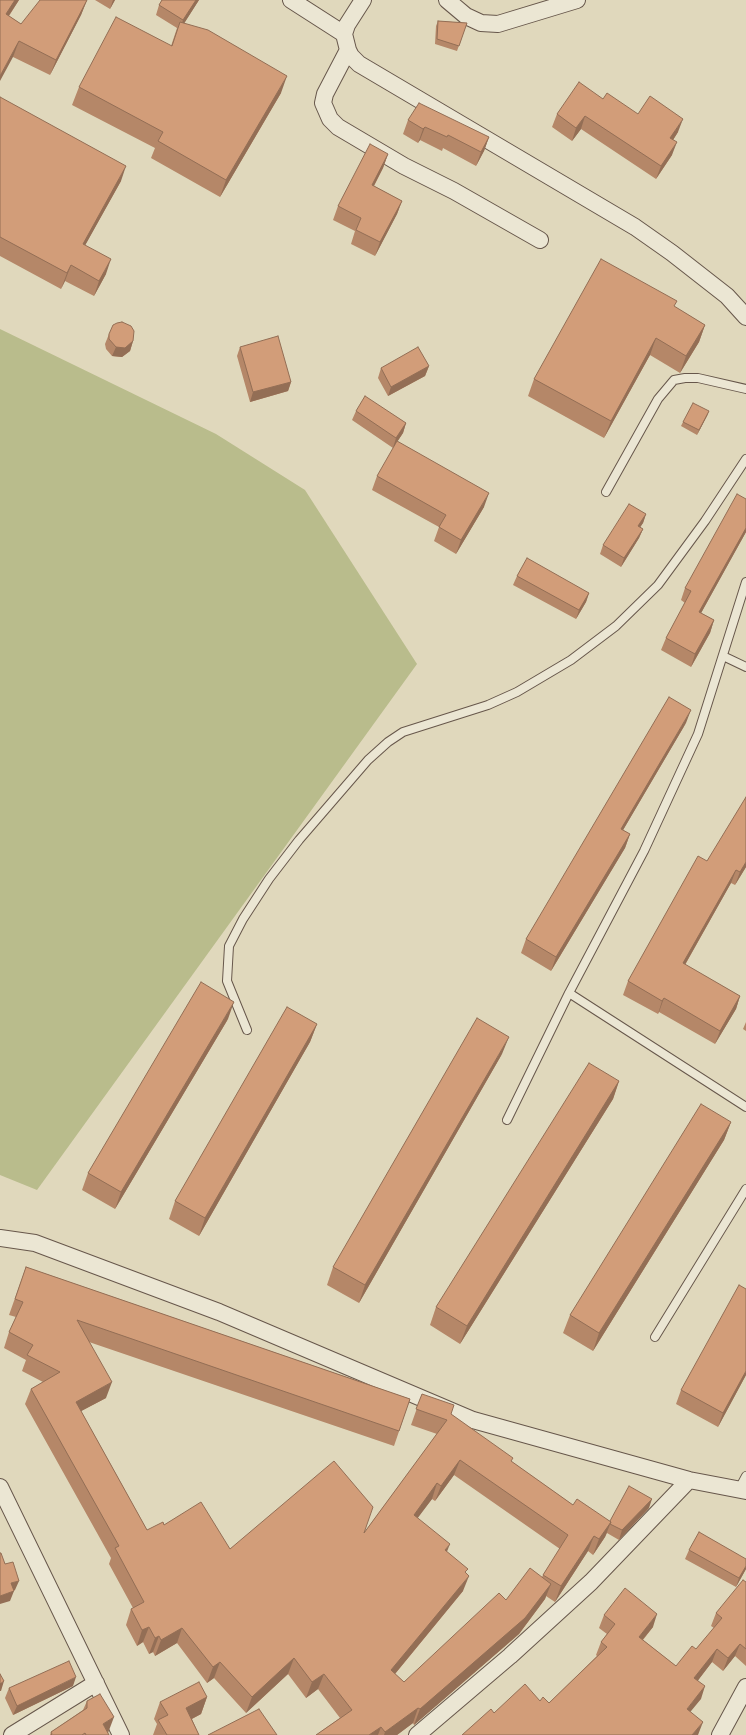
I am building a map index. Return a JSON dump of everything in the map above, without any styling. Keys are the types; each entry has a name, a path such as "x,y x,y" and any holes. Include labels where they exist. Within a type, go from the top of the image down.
{"street":[{"path":"291,0 344,34"},
{"path":"362,0 347,24 344,34 348,50 351,56 359,64 635,227 727,296 746,317"},
{"path":"447,0 466,16 481,23 498,24 577,0"},
{"path":"348,50 325,94 323,103 330,119 338,127 404,166 454,191 540,240"},
{"path":"0,1238 35,1243 212,1309 473,1420 689,1480 744,1485"},
{"path":"417,1735 510,1656 579,1593 689,1480"},
{"path":"0,1487 121,1735"},
{"path":"12,1735 96,1683"},
{"path":"720,1735 746,1687"}],"lane":[{"path":"606,492 658,399 674,380 698,378 746,389"},
{"path":"247,1030 227,981 229,946 243,919 269,879 298,840 363,766 388,742 404,732 488,705 517,692 571,660 616,626 658,585 705,521 746,459"},
{"path":"507,1120 569,993 644,851 698,734 746,582"},
{"path":"723,656 746,667"},
{"path":"569,993 746,1107"},
{"path":"655,1337 746,1189"}],"green space":[{"path":"0,329 216,434 305,490 417,664 37,1190 0,1175"}],"building":[{"path":"0,0 15,0 6,14 21,24 40,0 87,0 56,60 19,41 0,76"},
{"path":"162,0 196,0 183,20 159,5"},
{"path":"116,17 172,46 180,22 208,30 287,76 226,180 158,141 163,132 79,87"},
{"path":"438,21 467,23 459,46 437,39"},
{"path":"579,82 603,99 607,93 638,114 650,96 683,119 670,138 677,142 661,166 585,116 576,128 557,114"},
{"path":"0,97 126,166 83,244 111,259 99,281 71,265 67,273 0,237"},
{"path":"419,103 489,137 481,152 448,135 447,137 425,127 423,129 408,120"},
{"path":"370,144 388,154 372,185 402,201 380,242 356,230 361,218 338,206"},
{"path":"601,259 677,301 674,306 705,325 686,356 656,338 611,421 534,379"},
{"path":"122,322 131,326 134,331 133,341 125,348 116,347 109,339 109,334 113,325"},
{"path":"278,336 291,382 253,392 240,347"},
{"path":"418,347 429,366 391,387 381,368"},
{"path":"365,396 406,423 396,438 356,411"},
{"path":"693,403 709,411 699,430 683,422"},
{"path":"397,441 489,493 461,540 439,527 446,515 377,476"},
{"path":"737,494 746,499 746,528 699,612 714,620 695,654 666,638 691,591 685,588"},
{"path":"629,504 646,514 638,526 643,529 624,558 603,545"},
{"path":"527,558 589,593 579,610 517,576"},
{"path":"669,697 691,710 621,829 630,834 556,957 526,939"},
{"path":"746,797 746,862 740,872 736,870 683,963 740,996 720,1031 664,998 662,1001 628,981 698,856 707,861"},
{"path":"201,982 234,1002 121,1192 88,1173"},
{"path":"287,1007 317,1024 205,1218 175,1201"},
{"path":"477,1018 509,1037 365,1285 333,1267"},
{"path":"589,1063 619,1081 467,1326 436,1307"},
{"path":"701,1104 731,1122 599,1333 570,1315"},
{"path":"26,1267 410,1399 399,1431 77,1320 112,1382 76,1402 147,1530 163,1522 164,1525 201,1502 230,1549 334,1461 373,1507 364,1533 447,1420 416,1409 422,1394 454,1405 451,1414 513,1458 511,1461 573,1505 577,1499 611,1522 599,1539 594,1536 561,1586 543,1575 568,1535 460,1460 441,1486 437,1483 414,1515 450,1544 445,1550 468,1569 465,1572 469,1576 391,1670 404,1682 499,1593 506,1600 530,1568 551,1584 525,1618 420,1709 418,1708 385,1732 381,1727 369,1735 316,1735 352,1710 324,1674 312,1682 294,1658 252,1697 220,1662 213,1667 182,1628 161,1640 159,1636 155,1638 149,1627 142,1630 131,1609 144,1602 115,1548 119,1546 31,1389 60,1372 27,1355 33,1345 9,1332 23,1302 15,1299"},
{"path":"739,1285 746,1289 746,1371 723,1413 681,1390"},
{"path":"629,1486 652,1499 622,1530 610,1524 610,1521"},
{"path":"699,1532 746,1559 746,1566 739,1578 689,1550"},
{"path":"0,1553 5,1564 13,1562 19,1581 11,1583 14,1591 0,1596"},
{"path":"743,1580 746,1582 746,1649 740,1644 728,1658 717,1649 694,1678 705,1686 687,1709 703,1722 692,1735 462,1735 491,1709 494,1713 525,1684 540,1701 543,1697 549,1703 607,1647 601,1642 615,1624 604,1615 625,1588 657,1614 639,1637 676,1666 692,1646 696,1649 722,1618 716,1613"},
{"path":"69,1661 76,1677 17,1706 9,1688"},
{"path":"0,1674 4,1681 0,1684"},
{"path":"199,1682 207,1697 186,1708 199,1735 167,1735 158,1720 168,1715 160,1702"},
{"path":"100,1694 114,1717 103,1724 109,1735 86,1735 85,1733 82,1735 51,1735 51,1732 87,1708 87,1701"},
{"path":"259,1709 277,1735 208,1735"}]}
